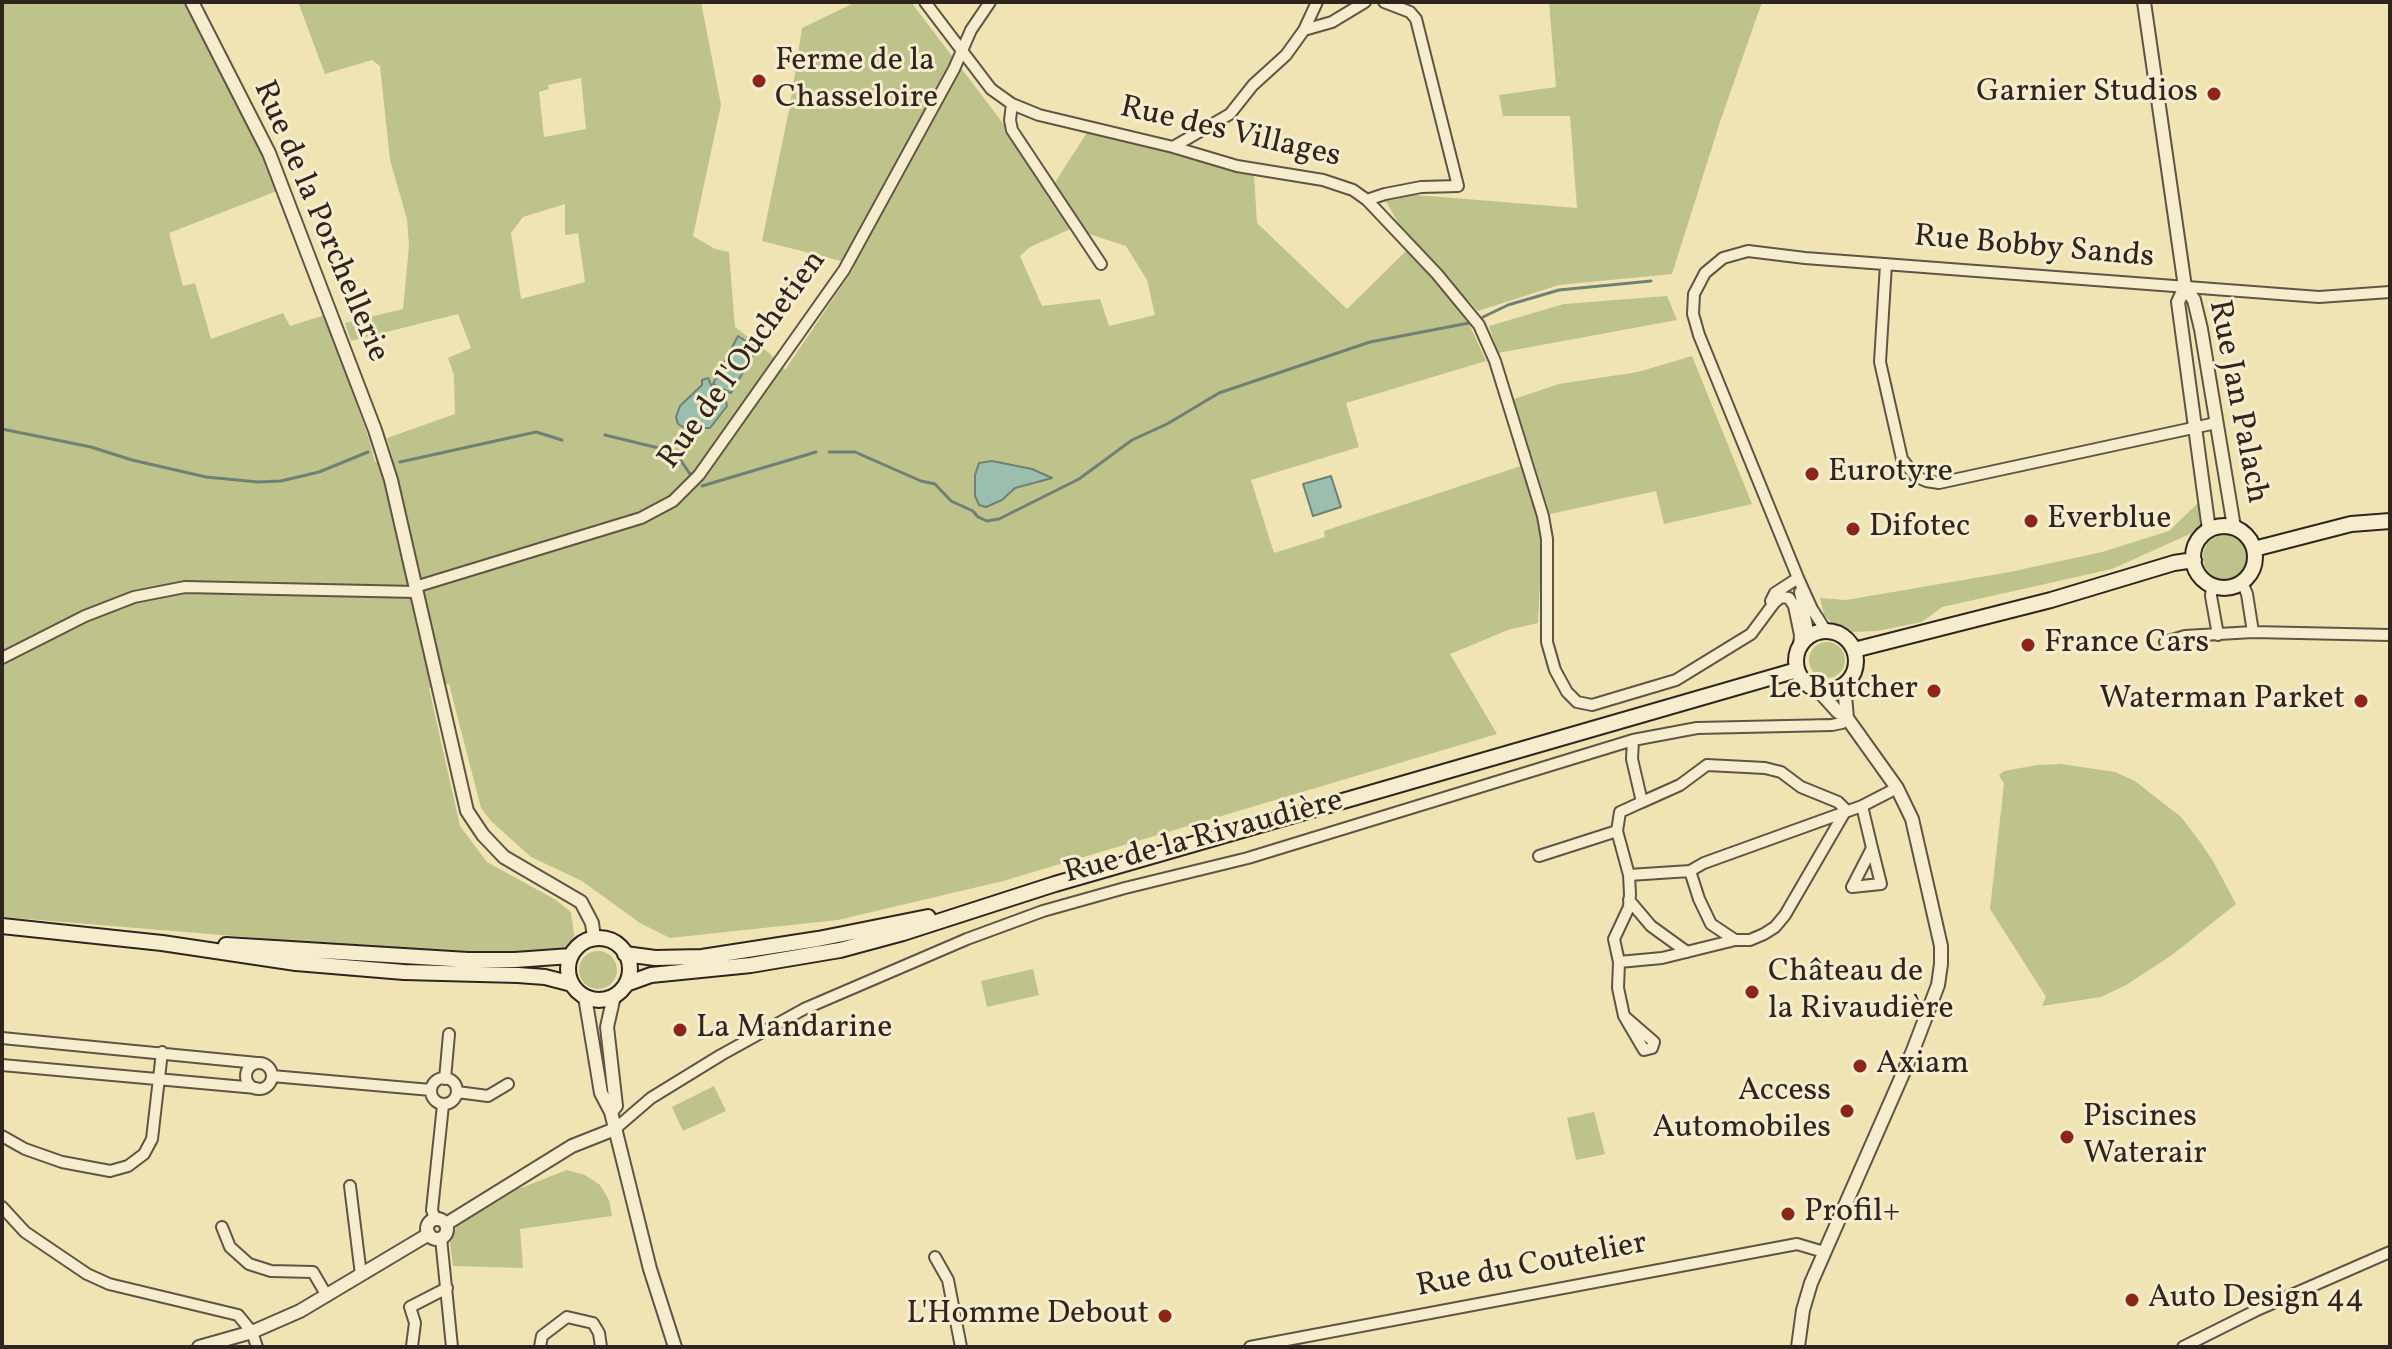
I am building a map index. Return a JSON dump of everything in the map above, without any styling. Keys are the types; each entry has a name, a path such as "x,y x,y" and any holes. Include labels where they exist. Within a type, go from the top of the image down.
{"main road":[{"path":"2254,549 2351,524 2390,521"},
{"path":"2221,526 2234,527 2249,538 2254,549 2254,567 2242,582 2227,588 2212,585 2199,575 2194,560 2198,540 2209,530 2221,526"},
{"path":"1854,650 2194,560"},
{"path":"1826,631 1843,636 1854,650 1854,672 1844,685 1835,690 1819,691 1807,685 1797,670 1796,658 1804,642 1826,631"},
{"path":"626,984 630,971 625,954 616,944 594,938 579,946 571,956 568,970 572,984 585,997 595,1000 614,996 626,984 651,975 751,965 840,950 1797,670"},
{"path":"625,954 670,958 751,950 858,931 1010,898"},
{"path":"4,926 162,943 296,963 417,973 545,977 572,984"},
{"path":"162,943 468,960 571,956"}],"street":[{"name":"Rue de la Porchellerie","path":"192,2 269,153 307,246 387,466 461,790 471,818 504,857 581,902 588,913 594,938"},
{"name":"Rue des Villages","path":"925,2 991,89 1012,104 1039,115 1173,147 1237,166 1323,180 1353,190 1367,200 1462,302 1487,340 1543,516 1547,539 1547,642 1555,670 1567,692 1577,702 1592,705 1676,680 1751,634 1766,614 1775,593 1798,578"},
{"name":"Rue de l'Ouchetien","path":"2,658 85,616 134,597 185,587 415,590 641,518 673,501 699,475 844,270 971,30 990,2"},
{"path":"1173,147 1230,114 1253,85 1286,55 1304,30 1317,2"},
{"path":"1304,30 1332,22 1365,2"},
{"path":"1367,200 1421,187 1458,186 1416,19 1410,12 1384,2"},
{"name":"Rue Jan Palach","path":"2144,2 2185,287 2194,300 2201,329 2234,527"},
{"path":"1012,104 1012,130 1101,264"},
{"name":"Rue Bobby Sands","path":"1798,578 1693,314 1694,294 1705,273 1723,258 1748,251 2319,297 2390,292"},
{"path":"1886,264 1880,362 1902,459 1915,476 1939,483 2216,423"},
{"name":"Rue Jan Palach","path":"2185,287 2178,302 2209,530"},
{"path":"1798,578 1804,642"},
{"path":"1798,578 1826,631"},
{"path":"2242,582 2253,632"},
{"path":"2212,585 2218,635"},
{"path":"1766,614 1781,597 1789,598 1804,642"},
{"path":"2165,642 2185,636 2253,632 2390,635"},
{"path":"1844,685 1847,718"},
{"path":"1798,1347 1803,1310 1824,1252 1912,1053 1938,985 1941,946 1912,819 1897,788 1847,718 1819,691"},
{"name":"Rue de la Rivaudière","path":"615,1129 651,1098 791,1016 1000,926 1089,897 1248,858 1633,740 1697,728 1832,725 1842,723 1847,718"},
{"path":"1633,740 1632,759 1642,802"},
{"path":"1624,1016 1614,939 1629,907 1629,875 1617,831 1620,812 1680,785 1707,765 1765,768 1781,772 1801,787 1838,802 1846,810"},
{"path":"1629,875 1690,871 1704,863 1862,806 1897,788"},
{"path":"1862,806 1872,848"},
{"path":"1619,962 1662,958 1735,940 1750,940 1775,927 1846,810"},
{"path":"1539,856 1617,831"},
{"path":"1690,871 1711,924 1735,940"},
{"path":"1629,900 1651,926 1687,952"},
{"path":"611,1112 616,1106 607,1027 614,996"},
{"path":"585,997 601,1093 611,1112 650,1269 675,1347"},
{"path":"445,1079 449,1034"},
{"path":"2,1038 257,1063 267,1066 272,1076"},
{"path":"2,1136 25,1149 62,1162 110,1171 122,1169 140,1159 150,1145 162,1052"},
{"path":"256,1088 249,1083 247,1075 250,1067 257,1063"},
{"path":"2,1065 256,1088 266,1087 272,1076"},
{"path":"272,1076 431,1090"},
{"path":"445,1079 454,1083 457,1092 452,1102 443,1105 434,1100 431,1090 436,1081 445,1079"},
{"path":"457,1092 488,1096 508,1084"},
{"path":"441,1221 432,1210 443,1105"},
{"path":"452,1347 447,1288 429,1223 441,1221 572,1146 615,1129"},
{"path":"350,1186 361,1275"},
{"path":"2,1207 25,1232 87,1274 109,1284 232,1312 252,1332 257,1347"},
{"path":"222,1227 230,1247 249,1264 271,1271 313,1272 327,1296"},
{"path":"199,1347 252,1332 300,1311 435,1236"},
{"name":"Rue du Coutelier","path":"1250,1347 1797,1244 1824,1252"},
{"path":"2183,1347 2257,1310 2390,1252"},
{"path":"935,1257 948,1280 961,1347"},
{"path":"412,1346 415,1323 410,1307 447,1288"},
{"path":"540,1347 542,1336 567,1317 593,1323 599,1333 601,1347"}],"green space":[{"path":"2,2 186,2 277,191 169,233 183,286 195,283 211,339 283,313 290,326 325,315 375,462 393,459 387,438 455,414 454,375 448,358 471,348 458,314 351,341 345,323 403,309 409,246 407,219 390,160 380,66 372,60 325,74 298,2 701,2 721,105 693,236 715,249 729,252 735,327 769,353 785,370 854,268 841,261 762,241 790,105 802,28 856,2 911,2 1005,126 1073,228 1030,247 1020,256 1042,306 1100,299 1109,326 1155,315 1147,280 1126,246 1086,233 1054,184 1088,131 1254,174 1257,223 1347,309 1407,250 1466,317 1486,361 1346,403 1359,447 1251,480 1274,553 1325,537 1324,531 1524,465 1542,540 1538,623 1508,630 1450,654 1497,734 1003,881 838,920 670,938 640,923 582,881 531,857 491,821 481,808 449,684 429,688 460,826 487,862 556,900 571,912 575,942 566,949 547,953 417,951 2,917","holes":["581,78 586,129 544,137 539,92 549,89 548,85","565,204 565,235 578,233 585,282 521,299 511,233 523,217"]},
{"path":"1549,2 1762,2 1672,274 1559,285 1478,311 1401,228 1384,198 1404,194 1577,208 1570,116 1503,116 1499,95 1556,87"},
{"path":"1667,296 1677,320 1498,353 1489,326 1564,304"},
{"path":"1692,356 1752,504 1664,524 1656,491 1550,514 1514,399 1559,384 1638,372"},
{"path":"2199,502 2202,523 2192,533 2112,569 1942,607 1922,622 1877,631 1852,632 1824,615 1820,598 1846,600 2010,572 2102,552 2169,531"},
{"path":"2226,534 2242,541 2249,557 2242,573 2226,580 2210,573 2203,557 2210,541"},
{"path":"1827,642 1840,647 1845,660 1840,673 1827,678 1814,673 1809,660 1814,647"},
{"path":"2061,764 2115,772 2135,781 2181,817 2213,861 2236,904 2172,955 2126,985 2101,997 2042,1006 2046,997 1990,909 2004,784 1999,775 2004,771 2037,765"},
{"path":"598,951 612,956 617,970 612,984 598,989 584,984 579,970 584,956"},
{"path":"1033,969 1039,995 987,1007 981,981"},
{"path":"714,1086 726,1111 683,1131 672,1107"},
{"path":"1594,1112 1605,1154 1576,1160 1567,1118"},
{"path":"567,1170 585,1175 600,1185 609,1200 612,1216 520,1229 523,1268 453,1266 450,1242 456,1227 518,1189"}],"shaded area":[{"path":"738,336 757,348 731,393 713,384"},
{"path":"708,378 712,387 725,398 727,406 710,428 685,428 678,424 676,417 680,406 702,385 702,380"},
{"path":"992,461 1032,469 1052,478 1015,488 1002,500 986,507 979,505 975,496 975,475 979,463"},
{"path":"1331,476 1341,507 1313,516 1303,484"}],"waterway":[{"path":"1483,317 1508,305 1559,290 1651,281"},
{"path":"829,452 855,452 921,481 935,484 951,501 973,511 978,517 987,521 999,519 1079,479 1132,440 1167,424 1219,393 1370,342 1469,323"},
{"path":"2,429 91,447 206,477 258,482 281,481 319,472 368,452"},
{"path":"400,462 536,432 562,440"},
{"path":"605,435 675,452 690,474"},
{"path":"702,486 816,452"}],"place":[{"name":"Ferme de la Chasseloire","path":"759,81"},
{"name":"Garnier Studios","path":"2214,94"},
{"name":"Eurotyre","path":"1812,474"},
{"name":"Everblue","path":"2031,521"},
{"name":"Difotec","path":"1853,529"},
{"name":"France Cars","path":"2028,645"},
{"name":"Le Butcher","path":"1934,691"},
{"name":"Waterman Parket","path":"2361,701"},
{"name":"Château de la Rivaudière","path":"1752,992"},
{"name":"La Mandarine","path":"680,1030"},
{"name":"Axiam","path":"1860,1066"},
{"name":"Access Automobiles","path":"1847,1111"},
{"name":"Piscines Waterair","path":"2067,1137"},
{"name":"Profil+","path":"1788,1214"},
{"name":"Auto Design 44","path":"2132,1300"},
{"name":"L'Homme Debout","path":"1165,1316"}]}
